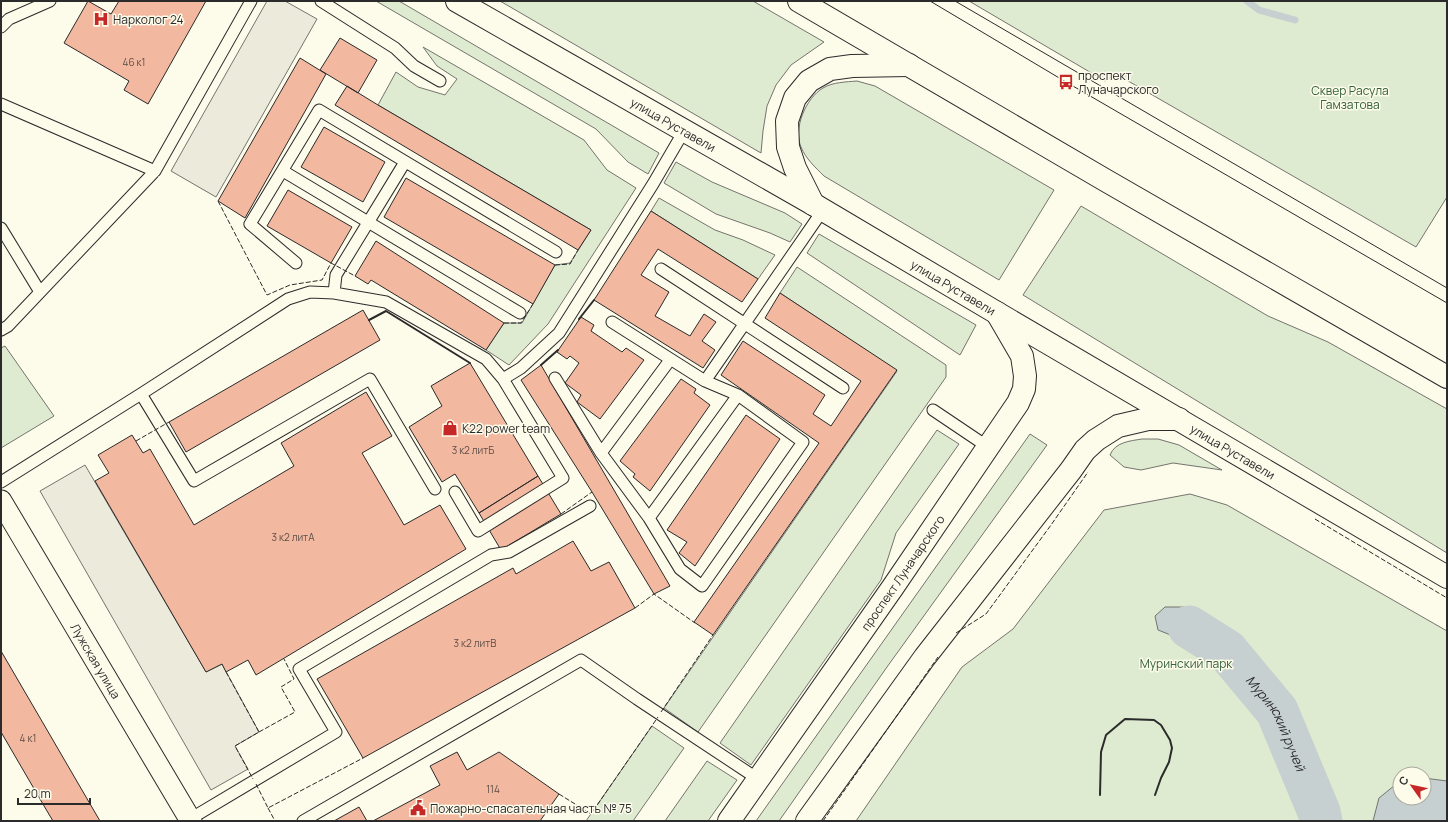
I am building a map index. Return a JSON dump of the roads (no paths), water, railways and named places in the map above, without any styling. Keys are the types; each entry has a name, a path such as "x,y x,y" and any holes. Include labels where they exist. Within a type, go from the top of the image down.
{"main road":[{"name":"улица Руставели","path":"457,1 818,207 1447,577"},
{"path":"799,1 1447,377"},
{"path":"818,207 795,168 788,147 787,121 794,98 809,81 830,69 852,66 908,65"},
{"name":"проспект Луначарского","path":"729,821 893,587 1018,403 1024,389 1022,356 997,313"},
{"path":"807,821 925,657 1085,450 1096,440 1118,426 1148,419 1178,419"}],"street":[{"name":"Лужская улица","path":"1,501 191,820"}],"lane":[{"path":"1,27 9,19 50,1"},
{"path":"1,330 8,326 155,171 251,1"},
{"path":"321,1 395,48 414,66 440,81"},
{"path":"1,104 155,171"},
{"path":"296,263 250,224 319,110 556,252"},
{"path":"503,379 521,368 559,333 653,184 684,131"},
{"path":"334,294 336,275 405,162"},
{"path":"283,171 520,313"},
{"path":"705,381 744,324 818,207"},
{"path":"1,228 40,292"},
{"path":"661,269 843,388"},
{"path":"1,482 288,299 310,292 386,302 486,359 503,379 563,478 478,531 455,492"},
{"path":"555,378 601,453 649,518 680,569 702,586 803,442 738,395 705,381 612,322"},
{"path":"601,453 670,360"},
{"path":"141,394 194,481 370,379 435,489"},
{"path":"649,518 738,395"},
{"path":"933,410 988,447"},
{"path":"191,820 336,732 300,668 491,555 509,552 590,506"},
{"path":"303,821 581,660 758,779"}],"waterway":[{"path":"1247,1 1259,10 1295,20"},
{"name":"Муринский ручей","path":"1189,627 1227,651 1277,711 1319,812 1321,821"}],"tram line":[{"path":"930,1 1066,82 1447,303"},
{"path":"955,1 1447,288"}],"place":[{"name":"Нарколог 24","path":"101,19"},
{"name":"проспект Луначарского","path":"1066,82"},
{"name":"K22 power team","path":"450,428"},
{"name":"Пожарно-спасательная часть № 75","path":"418,808"}],"park label":[{"name":"Сквер Расула Гамзатова","path":"1350,97"},
{"name":"Муринский парк","path":"1186,663"}]}
